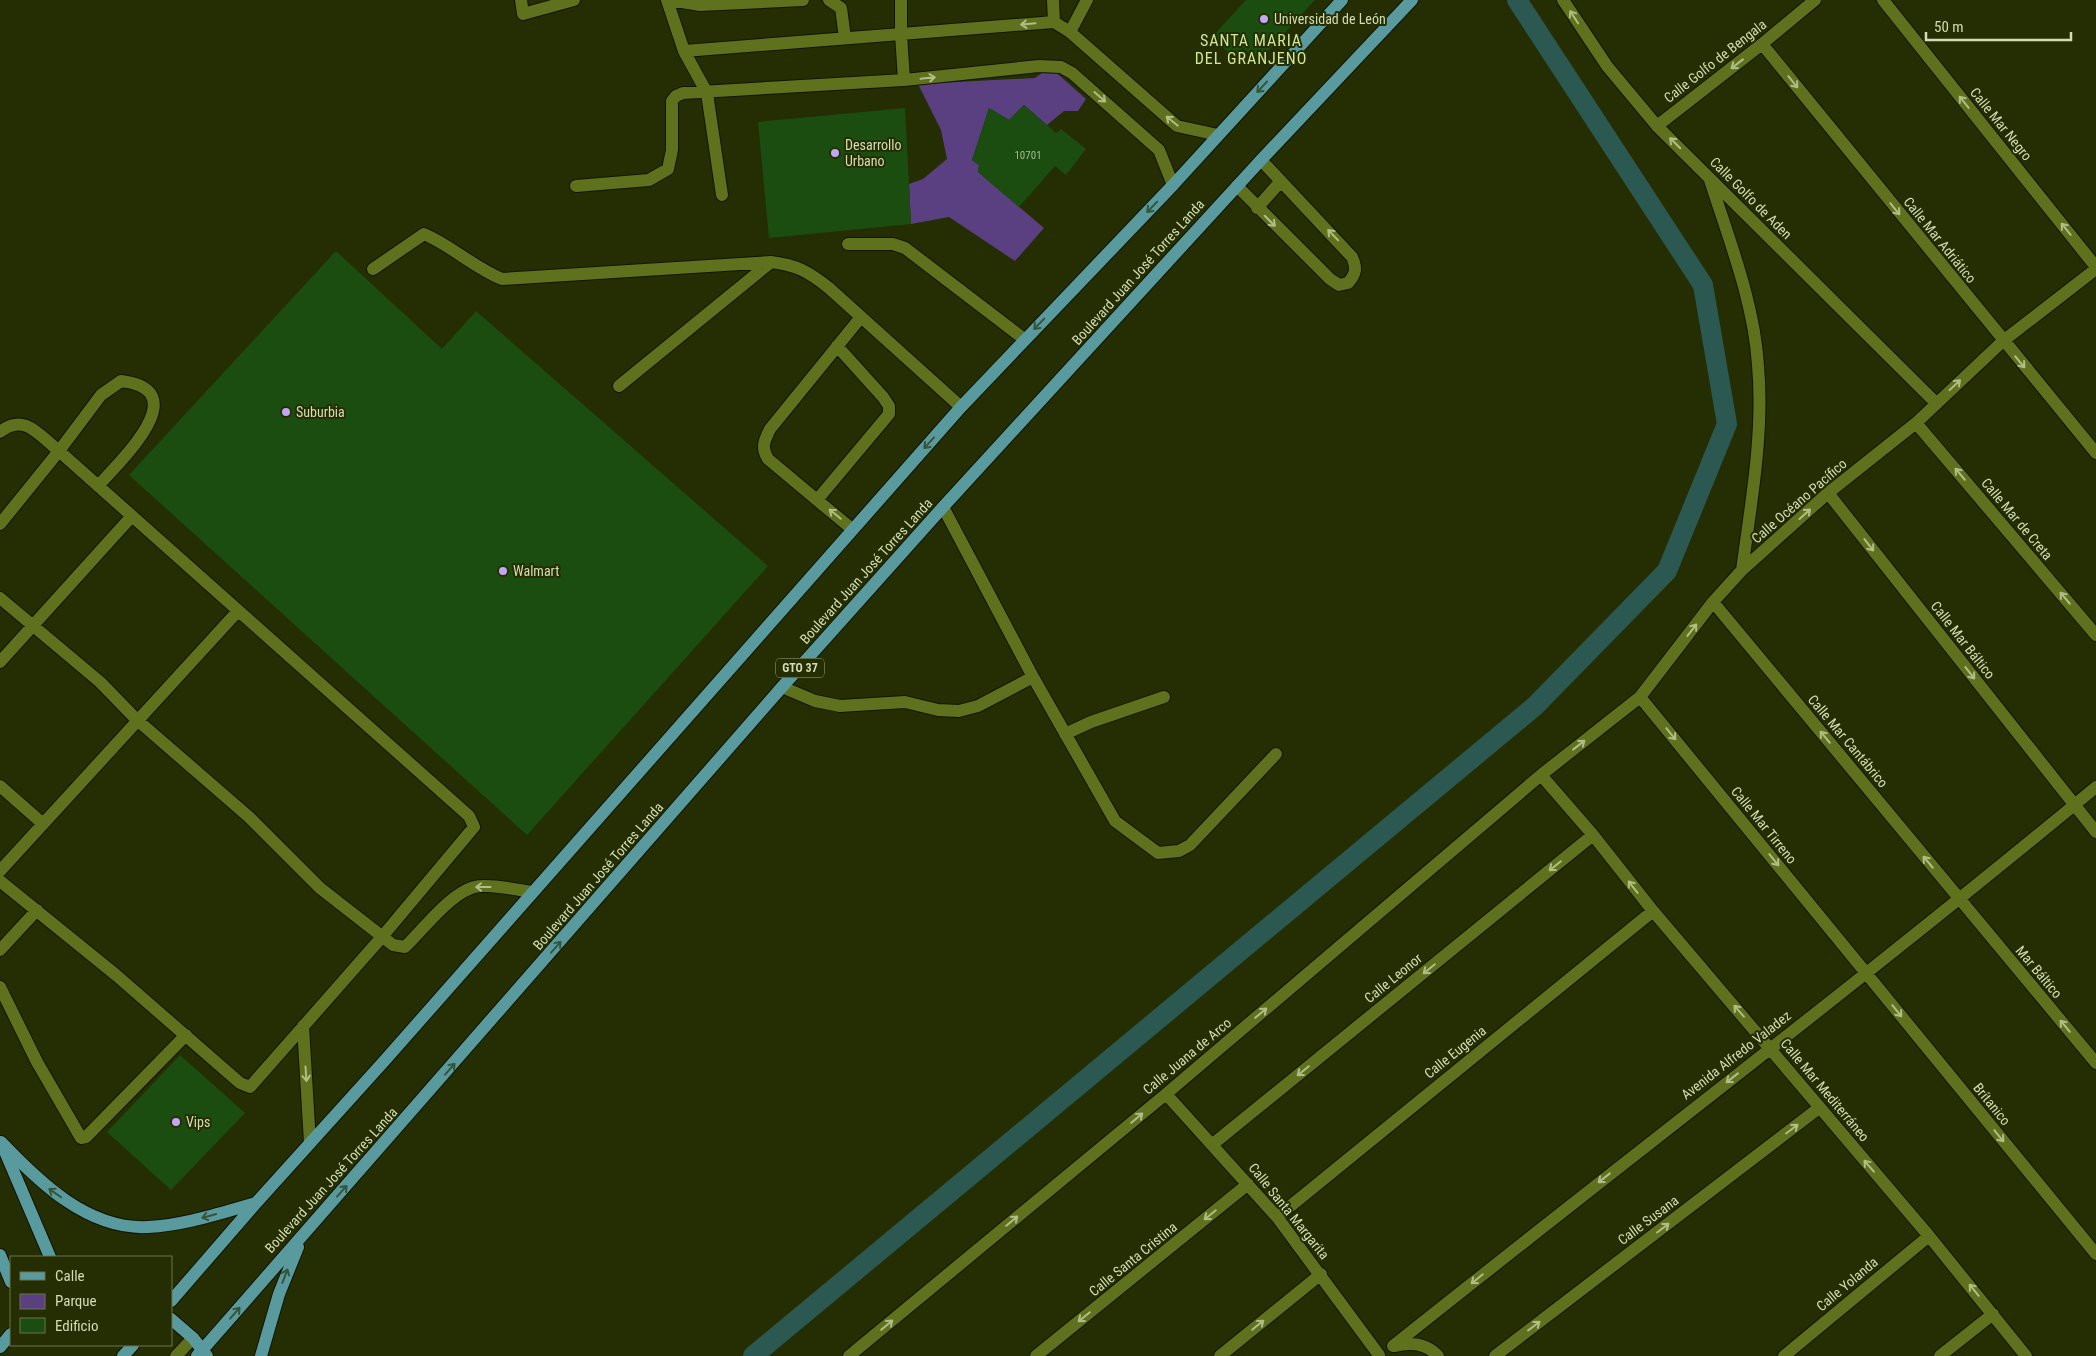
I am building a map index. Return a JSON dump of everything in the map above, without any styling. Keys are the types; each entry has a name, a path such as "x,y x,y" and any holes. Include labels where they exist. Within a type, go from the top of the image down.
{"main road":[{"path":"172,1300 256,1202 961,407 1173,185 1342,0"},
{"name":"Boulevard Juan José Torres Landa","path":"202,1354 305,1232 782,687 943,507 1236,186 1412,0"},
{"path":"0,1141 29,1171 62,1197 97,1217 120,1224 146,1227 172,1225 256,1202"},
{"path":"0,1141 50,1256"},
{"path":"261,1356 279,1294 305,1232"},
{"path":"0,1256 10,1280"},
{"path":"172,1321 192,1338 202,1354"},
{"path":"0,1347 10,1335"},
{"path":"123,1356 132,1346"}],"street":[{"path":"520,0 524,14 574,0"},
{"path":"722,195 707,93 684,51 669,0 700,5 803,0"},
{"path":"829,0 840,8 845,38"},
{"path":"900,0 904,80"},
{"path":"1053,0 1054,22"},
{"path":"1070,32 1087,0"},
{"name":"Calle Golfo de Aden","path":"1563,0 1607,66 1657,126 1936,403"},
{"name":"Calle Golfo de Bengala","path":"1657,126 1815,0"},
{"name":"Calle Mar Negro","path":"1883,0 2096,268"},
{"path":"684,51 1054,22 1070,32 1177,126 1218,134"},
{"name":"Calle Mar Adriático","path":"1762,44 2096,453"},
{"path":"576,186 649,180 668,169 672,150 672,102 676,96 683,93 904,80 1038,66 1061,68 1072,73 1159,150 1173,185"},
{"path":"1236,186 1330,279 1339,285 1348,283 1354,276 1357,267 1352,257 1260,160"},
{"path":"1709,178 1748,306 1758,364 1759,426 1742,570"},
{"path":"1257,208 1281,181"},
{"path":"373,270 424,234 443,242 484,272 502,279 771,262 793,265 812,275 961,407"},
{"path":"848,244 893,244 905,248 1024,339"},
{"path":"619,386 771,262"},
{"name":"Calle Océano Pacífico","path":"1541,775 1640,696 1713,602 1742,570 1828,493 1916,423 2003,341 2096,268"},
{"path":"852,529 768,459 763,452 764,441 770,429 861,317"},
{"path":"817,500 889,414 888,406 883,397 837,346"},
{"path":"0,524 60,451 101,396 121,381 134,383 145,389 152,397 155,408 152,420 123,458 98,486"},
{"path":"0,432 8,425 19,422 30,427 60,451 473,820 474,826 471,833 381,938 250,1087 240,1083 186,1035 0,881"},
{"name":"Calle Mar de Creta","path":"1916,423 2096,636"},
{"name":"Calle Mar Báltico","path":"1828,493 2096,832"},
{"path":"943,507 1033,677 1115,821 1158,853 1179,851 1190,845 1276,754"},
{"path":"0,662 132,516"},
{"path":"0,598 100,682 136,719 249,817 320,888 381,938 393,945 405,947 457,895 472,887 482,886 532,892"},
{"name":"Calle Mar Cantábrico","path":"1713,602 1960,900"},
{"path":"0,871 136,719 238,610"},
{"path":"782,687 815,701 840,706 905,702 938,710 959,711 978,706 1033,677"},
{"name":"Calle Mar Tirreno","path":"1640,696 1866,973"},
{"path":"1065,734 1091,722 1164,697"},
{"name":"Calle Mar Mediterráneo","path":"1541,775 1593,835 1653,911 1929,1236 2026,1356"},
{"name":"Calle Juana de Arco","path":"849,1356 1166,1094 1541,775"},
{"path":"0,786 42,823"},
{"name":"Avenida Alfredo Valadez","path":"1378,1355 1393,1346 1960,900 2096,787"},
{"name":"Calle Leonor","path":"1213,1144 1593,835"},
{"name":"Mar Báltico","path":"1960,900 2096,1063"},
{"path":"0,950 36,910"},
{"name":"Calle Eugenia","path":"1277,1217 1653,911"},
{"name":"Brítanico","path":"1866,973 2096,1254"},
{"path":"0,987 38,1062 81,1138 86,1137 186,1035"},
{"path":"303,1026 310,1142"},
{"name":"Calle Santa Margarita","path":"1166,1094 1277,1217 1321,1274 1378,1355"},
{"name":"Calle Susana","path":"1495,1356 1819,1108"},
{"name":"Calle Santa Cristina","path":"1036,1356 1248,1184"},
{"name":"Calle Yolanda","path":"1784,1356 1929,1236"},
{"path":"1220,1356 1321,1274"},
{"path":"1940,1356 1993,1314"},
{"path":"176,1356 192,1338"},
{"path":"1393,1346 1407,1343 1422,1345 1438,1356"}],"green space":[{"path":"1050,67 1086,99 1078,111 1064,111 1047,125 1024,105 1009,120 989,108 972,160 979,165 978,172 1044,228 1015,261 949,217 911,224 909,184 923,179 947,159 941,130 918,84 1035,78"}],"building":[{"name":"Universidad de León","path":"1246,0 1315,0 1258,62 1243,48 1234,58 1212,37"},
{"path":"1024,105 1056,133 1061,129 1086,149 1066,175 1055,166 1019,207 978,172 979,165 972,160 989,108 1009,120"},
{"name":"Desarrollo Urbano","path":"905,108 911,224 769,238 758,122"},
{"name":"Walmart","path":"336,251 442,349 476,311 768,566 527,835 129,475"},
{"name":"Vips","path":"180,1055 245,1113 171,1190 107,1132"}],"waterway":[{"path":"753,1356 1535,706 1667,571 1727,424 1703,285 1517,0"}],"place":[{"name":"Universidad de León","path":"1264,19"},
{"name":"Desarrollo Urbano","path":"835,153"},
{"name":"Suburbia","path":"286,412"},
{"name":"Walmart","path":"503,571"},
{"name":"Vips","path":"176,1122"}],"district":[{"name":"SANTA MARIA DEL GRANJENO","path":"1251,49"}]}
